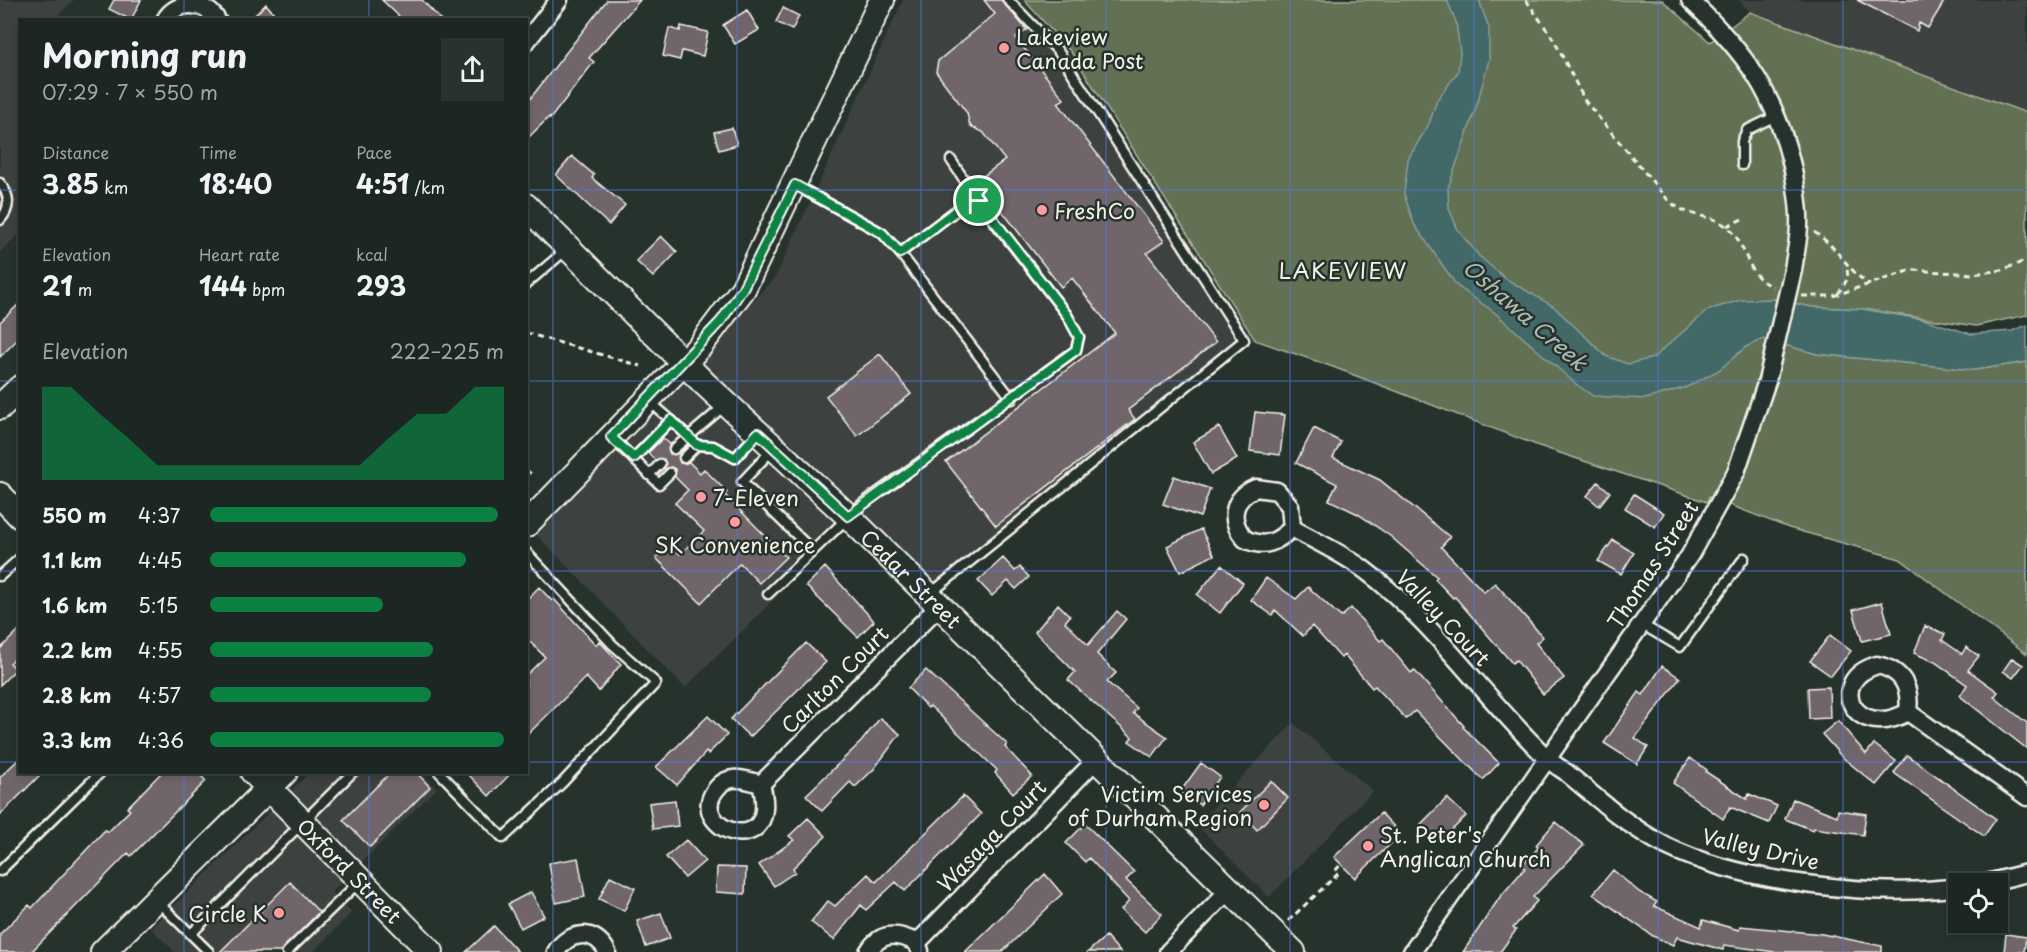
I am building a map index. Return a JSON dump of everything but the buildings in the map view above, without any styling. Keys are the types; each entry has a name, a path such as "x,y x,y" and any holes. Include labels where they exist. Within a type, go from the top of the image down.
{"street":[{"path":"528,39 559,0"},
{"path":"528,523 721,321 743,288 795,185 882,0"},
{"name":"Thomas Street","path":"1412,952 1690,555 1736,472 1767,381 1793,270 1800,223 1796,184 1788,147 1768,95 1749,64 1724,32 1690,0"},
{"path":"166,18 173,9 189,2 207,7 215,18"},
{"name":"Cedar Street","path":"528,208 683,363 848,516 1293,952"},
{"path":"0,407 18,390"},
{"path":"0,495 18,514"},
{"name":"Valley Court","path":"1292,528 1351,560 1387,589 1547,759"},
{"name":"Carlton Court","path":"761,784 933,600"},
{"path":"1908,712 2027,797"},
{"name":"Wasaga Court","path":"868,952 880,938 889,935 898,935 918,947 1097,759"},
{"name":"Valley Drive","path":"1547,759 1618,817 1665,845 1704,862 1772,877 1839,888 1920,892 1948,888"},
{"path":"103,952 269,778"},
{"name":"Oxford Street","path":"269,778 303,823 431,952"},
{"path":"2008,878 2027,873"},
{"path":"1168,952 1230,888"},
{"path":"556,952 566,939 583,934 598,940 607,952"}],"lane":[{"path":"933,600 1244,340 1058,51 1008,0"},
{"path":"1742,165 1742,141 1747,130 1776,116"},
{"path":"768,594 848,516 1012,399 1076,350 1079,337 1067,315 979,201 951,160"},
{"path":"0,183 9,200 6,213 0,220"},
{"path":"795,185 882,233 900,253 1012,399"},
{"path":"900,253 958,209 979,201"},
{"path":"528,282 569,248"},
{"path":"648,399 697,445 713,446 735,458 766,441"},
{"path":"674,448 726,404"},
{"path":"634,458 671,420"},
{"path":"611,437 659,484 670,473"},
{"path":"766,441 742,482 813,551"},
{"path":"684,458 697,445"},
{"path":"649,475 660,464"},
{"path":"442,774 502,838 562,783 656,683 612,644 528,554"},
{"path":"1641,624 1680,647 1744,558"},
{"path":"0,576 18,560"},
{"path":"0,871 99,774"},
{"path":"192,933 351,774"},
{"path":"287,952 361,881"},
{"path":"156,899 209,952"}],"path":[{"path":"1526,0 1554,40 1585,101 1668,200 1679,210 1714,219 1727,226 1751,269 1759,280 1770,286"},
{"path":"1727,226 1742,219"},
{"path":"1800,223 1828,240 1847,266 1870,285"},
{"path":"1847,266 1848,278 1835,296 1912,270 1973,274 2002,270 2027,260"},
{"path":"528,334 641,366"},
{"path":"528,472 534,476"},
{"path":"1287,922 1339,873 1336,870 1341,864"}],"shaded area":[{"path":"0,0 74,0 55,18 18,18 18,235 0,252"},
{"path":"903,0 1020,0 1068,54 1253,340 935,588 856,517 685,688 537,535 776,276"},
{"path":"1739,0 2027,0 2027,112 1750,12"},
{"path":"1293,723 1373,791 1269,897 1197,825"},
{"path":"308,774 421,774 437,788 331,892 352,912 313,952 175,952 151,928"}],"green space":[{"path":"1024,0 1662,0 1710,42 1750,12 2027,113 2027,315 1976,326 1862,309 1812,307 1773,299 1764,339 1817,354 1974,370 2027,362 2027,654 1900,559 1789,528 1709,497 1707,502 1539,446 1333,367 1255,340 1071,52"}],"water":[{"name":"Oshawa Creek","path":"1447,0 1479,0 1489,28 1489,60 1476,108 1448,188 1449,208 1458,230 1479,256 1506,279 1553,306 1606,356 1628,364 1653,358 1708,310 1741,300 1773,299 1812,307 1862,309 1926,320 1971,334 2012,331 2027,325 2027,362 1974,370 1817,354 1763,339 1746,347 1719,370 1687,387 1645,399 1593,396 1577,385 1494,312 1457,286 1414,224 1404,194 1408,159 1429,124 1437,100 1458,72 1460,53 1456,22"}],"place":[{"name":"Lakeview Canada Post","path":"1004,48"},
{"name":"FreshCo","path":"1042,210"},
{"name":"7-Eleven","path":"701,497"},
{"name":"SK Convenience","path":"735,522"},
{"name":"Victim Services of Durham Region","path":"1264,805"},
{"name":"St. Peter's Anglican Church","path":"1368,846"},
{"name":"Circle K","path":"279,913"}],"district":[{"name":"LAKEVIEW","path":"1343,269"}],"route":[{"path":"795,185 882,233 900,253 958,209 979,201 1067,315 1079,337 1076,350 1012,399 950,441 848,516 758,433 735,458 713,446 697,445 671,420 634,458 611,437 700,346 721,321 743,288 795,185"}]}
